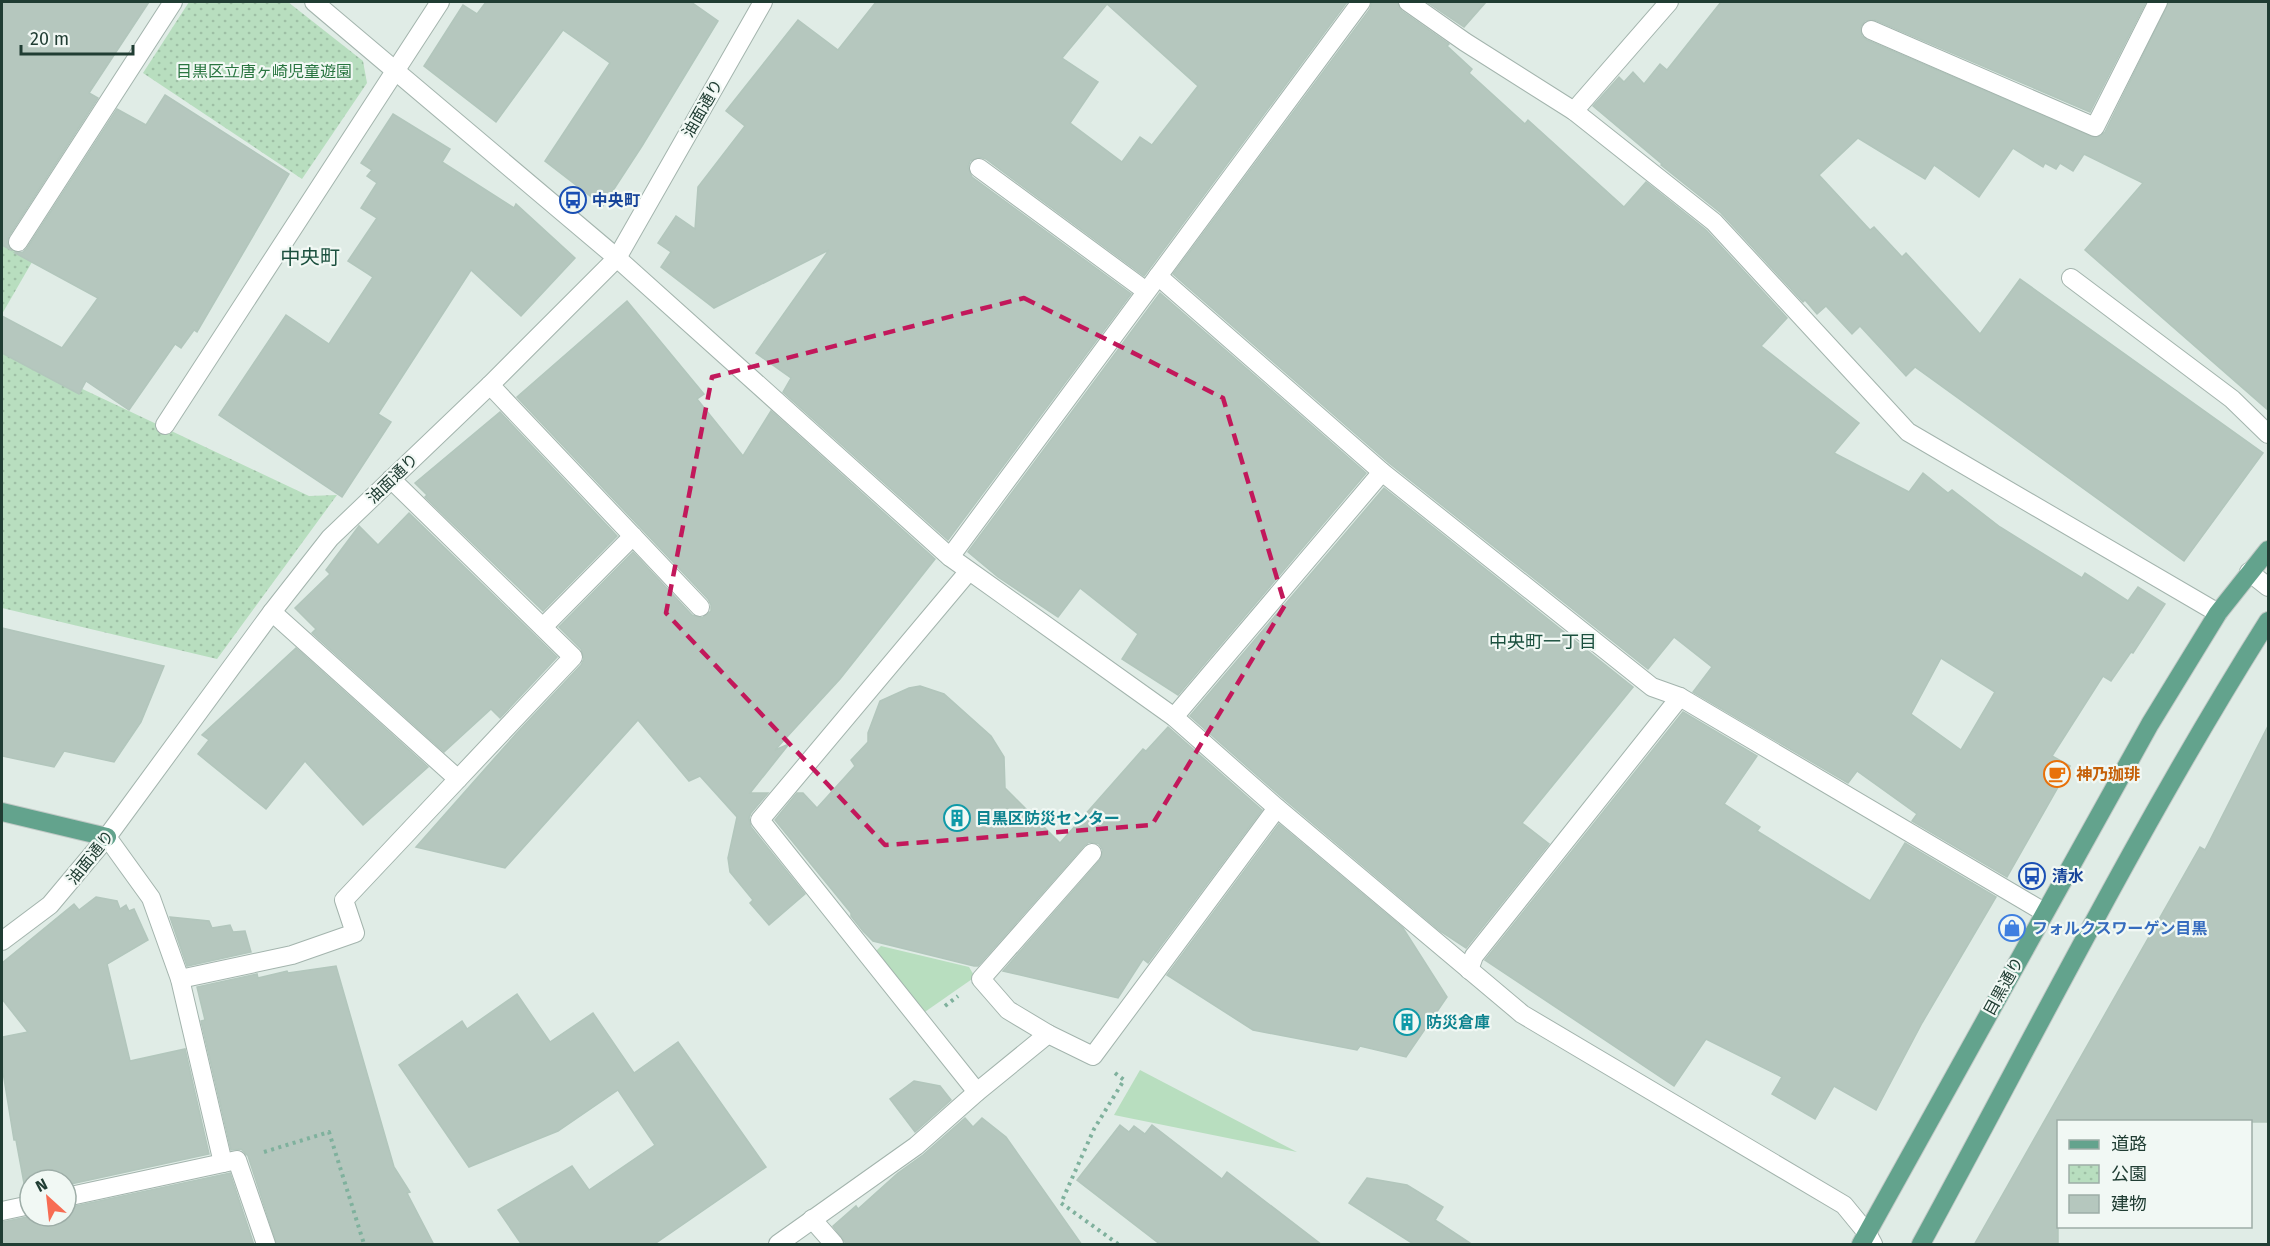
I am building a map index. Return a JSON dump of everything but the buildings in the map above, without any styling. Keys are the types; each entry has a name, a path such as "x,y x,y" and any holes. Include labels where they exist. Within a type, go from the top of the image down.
{"main road":[{"name":"目黒通り","path":"1867,1241 2044,912 2150,724 2218,613 2268,550"},
{"path":"1921,1245 2141,834 2268,621"},
{"path":"2,812 108,837"}],"street":[{"path":"18,242 173,2"},
{"path":"314,2 617,258 950,557 1174,717 1277,808 1522,1014 1844,1205 1867,1241"},
{"path":"165,425 440,2"},
{"name":"油面通り","path":"2,941 50,905 108,837 272,612 330,538 490,385 617,258 763,2"},
{"path":"950,557 1361,2"},
{"path":"1408,2 1465,42 1574,111 1714,222 1908,432 2218,613"},
{"path":"1574,111 1669,2"},
{"path":"1870,30 2095,127 2158,2"},
{"path":"979,168 1146,291"},
{"path":"1158,276 1382,472 1652,687 1680,697 2044,912"},
{"path":"2071,278 2232,399 2268,434"},
{"path":"490,385 700,606"},
{"path":"1174,717 1382,472"},
{"path":"180,979 292,955 355,933 344,900 573,657 391,479"},
{"path":"543,627 633,536"},
{"path":"969,571 760,820 977,1092"},
{"path":"2249,572 2268,587"},
{"path":"272,612 458,779"},
{"path":"1469,970 1474,956 1680,697"},
{"path":"1092,853 981,980 1008,1010 1048,1035 1093,1056 1277,808"},
{"path":"108,837 151,898 180,979 230,1162 266,1245"},
{"path":"778,1245 916,1146 977,1092 1048,1035"},
{"path":"78,1194 230,1162"},
{"path":"2,1210 18,1207"},
{"path":"812,1219 834,1245"}],"path":[{"path":"922,1023 981,980"},
{"path":"1093,1056 1124,1080 1094,1129 1061,1203 1118,1245"},
{"path":"230,1162 329,1132 364,1245"}],"highlighted area":[{"path":"1024,298 1223,398 1285,605 1152,825 885,845 666,613 712,377"}],"green space":[{"name":"目黒区立唐ヶ崎児童遊園","path":"189,2 288,2 363,61 367,83 302,179 143,73"},
{"path":"2,241 32,262 2,314"},
{"path":"2,351 309,496 337,495 217,659 2,608"},
{"path":"881,946 969,967 975,977 919,1016 872,955"},
{"path":"1140,1070 1297,1152 1114,1115"}],"place":[{"name":"中央町","path":"573,200"},
{"name":"神乃珈琲","path":"2057,774"},
{"name":"目黒区防災センター","path":"957,818"},
{"name":"清水","path":"2032,876"},
{"name":"フォルクスワーゲン目黒","path":"2012,928"},
{"name":"防災倉庫","path":"1407,1022"}],"district":[{"name":"中央町","path":"310,257"},
{"name":"中央町一丁目","path":"1543,642"}]}
